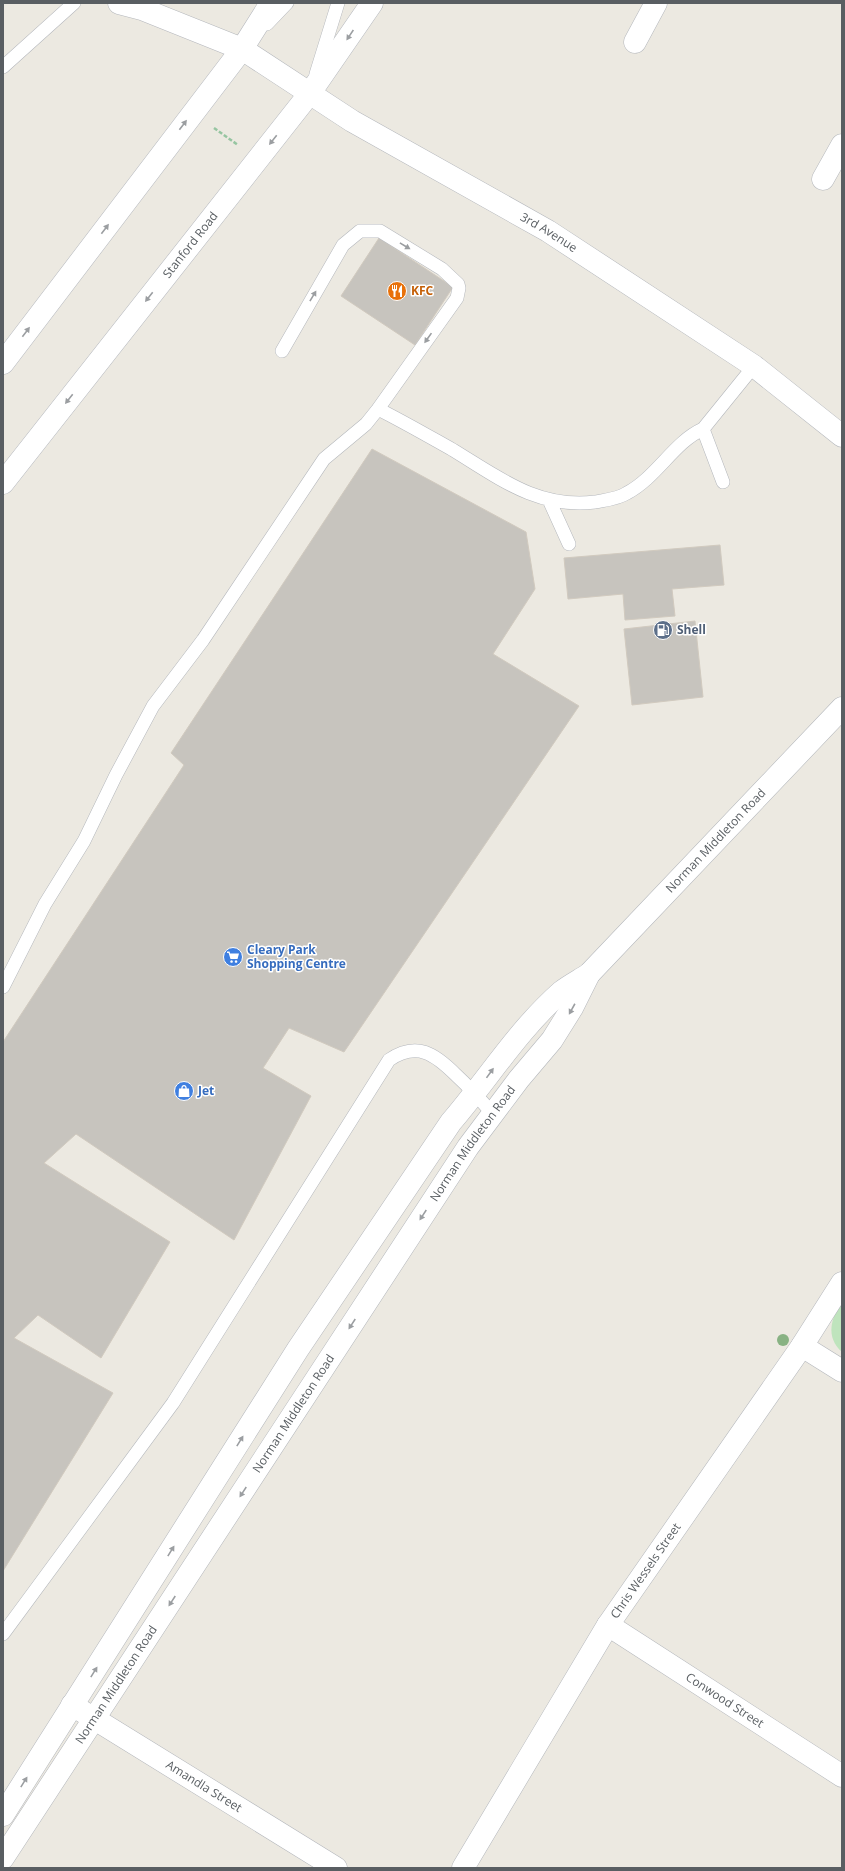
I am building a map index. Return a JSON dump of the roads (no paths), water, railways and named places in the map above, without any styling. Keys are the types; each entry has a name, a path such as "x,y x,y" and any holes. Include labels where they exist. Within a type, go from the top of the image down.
{"street":[{"name":"3rd Avenue","path":"119,3 142,9 242,49 352,121 548,231 754,366 842,436"},
{"path":"3,363 242,49 271,3"},
{"name":"Stanford Road","path":"3,483 310,93 372,3"},
{"path":"635,42 656,3"},
{"path":"823,179 842,145"},
{"name":"Norman Middleton Road","path":"3,1815 298,1349 451,1122 475,1093 504,1053 539,1014 562,992 589,974 842,708"},
{"name":"Norman Middleton Road","path":"3,1858 492,1113 552,1040 572,1008 589,974"},
{"name":"Chris Wessels Street","path":"463,1868 608,1625 802,1346 842,1283"},
{"path":"802,1346 842,1371"},
{"name":"Conwood Street","path":"608,1625 842,1776"},
{"name":"Amandla Street","path":"72,1705 336,1868"}],"lane":[{"path":"3,67 74,3"},
{"path":"242,49 287,3"},
{"path":"310,93 338,3"},
{"path":"3,987 45,904 84,841 116,775 153,706 203,640 324,459 366,424 378,409 457,298 459,288 451,275 380,231 360,231 343,245 282,351"},
{"path":"378,409 415,428 502,482 549,500 575,504 608,500 627,494 654,474 691,434 703,429 754,366"},
{"path":"703,429 722,482"},
{"path":"549,500 569,544"},
{"path":"3,1634 173,1403 389,1060 394,1056 415,1051 432,1054 475,1093 492,1113"}],"place":[{"name":"KFC","path":"397,291"},
{"name":"Shell","path":"663,630"},
{"name":"Cleary Park Shopping Centre","path":"233,957"},
{"name":"Jet","path":"184,1091"}]}
